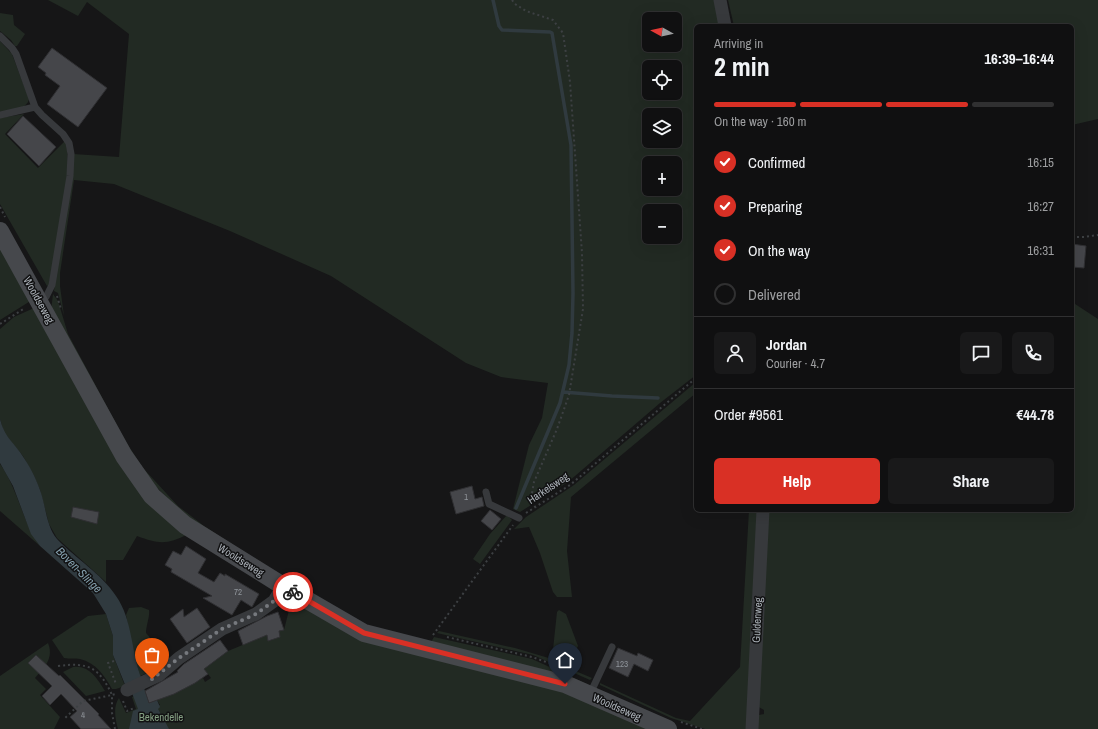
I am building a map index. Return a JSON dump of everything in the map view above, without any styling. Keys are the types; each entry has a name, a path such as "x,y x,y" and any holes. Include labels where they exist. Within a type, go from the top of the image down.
{"main road":[{"name":"Wooldseweg","path":"4,226 44,296 124,456 152,496 185,525 283,586 364,633 550,679 590,694 668,729"}],"street":[{"path":"720,0 725,24"},
{"name":"Guldenweg","path":"752,729 762,512"},
{"path":"127,690 145,683 159,675 179,658 222,629 256,614 274,601 283,586"}],"lane":[{"path":"0,36 16,54 35,107 63,134 69,143 71,154 70,176 44,296"},
{"path":"0,115 35,107"},
{"path":"486,492 489,504 519,518"},
{"path":"590,694 612,647"}],"path":[{"path":"512,0 515,4 526,11 553,20 563,33 570,82 578,178 583,309 569,395 557,429 534,482 532,493 535,506"},
{"path":"0,207 4,226"},
{"path":"1074,237 1098,235"},
{"path":"0,324 44,296"},
{"name":"Wooldseweg","path":"44,296 58,297 62,312"},
{"name":"Harkelsweg","path":"434,634 497,545 519,518 535,506 570,485 694,380"},
{"path":"58,666 74,664 92,668 106,684 112,695 112,713 115,729"},
{"path":"64,719 83,701 112,695 127,690"}],"green space":[{"path":"48,0 716,0 721,24 694,24 694,377 660,403 568,482 520,512 513,509 529,445 542,418 548,383 501,377 466,363 331,276 230,231 114,184 74,180 60,273 60,286 64,316 58,293 54,291 73,154 119,157 129,34 87,2 78,16"},
{"path":"728,0 1098,0 1098,119 1074,125 1074,24 734,24"},
{"path":"0,13 13,15 14,25 25,34 17,46 15,46 11,40 0,31"},
{"path":"0,41 12,54 29,99 28,103 22,107 0,112"},
{"path":"24,114 5,134 38,168 65,141 67,153 66,190 63,211 49,285 47,286 0,204 0,118"},
{"path":"0,242 32,300 0,320"},
{"path":"53,294 58,301 68,334 126,442 143,468 178,506 204,526 255,559 195,525 145,476 51,311"},
{"path":"1074,303 1098,319 1098,729 756,729 759,715 764,714 764,710 757,706 765,512 1074,512"},
{"path":"34,308 70,367 188,534 168,542 151,541 137,536 123,560 106,560 106,582 57,538 49,524 40,490 34,476 23,456 4,433 0,419 0,329 14,317","holes":["73,507 99,512 97,524 71,517"]},
{"path":"694,384 694,395 571,497 567,551 572,597 557,597 553,592 540,553 529,527 514,529 526,517 574,485"},
{"path":"0,464 11,484 29,526 40,546 0,511"},
{"path":"749,512 760,512 747,729 705,729 671,718 600,685 600,683 676,718 690,721 740,667"},
{"path":"507,515 512,520 480,564 473,559 490,534"},
{"path":"295,605 302,605 563,689 656,729 118,729 115,709 119,698 126,713 136,709 132,697 142,693 144,704 160,705 157,700 174,694 203,678 205,682 211,678 204,669 228,651 267,635 269,641 280,637 279,631 284,630 289,610"},
{"path":"141,607 149,610 146,633 153,644 156,653 156,666 151,671 140,676 133,651 126,615 129,608"},
{"path":"559,610 566,614 578,646 574,654 561,653 559,664 592,678 590,680 533,655 437,633 439,631 515,648 552,659 557,612"},
{"path":"106,614 113,636 113,655 125,686 116,689 112,689 103,674 91,663 80,659 64,658 52,640 88,616"},
{"path":"434,637 532,659 587,684 586,686 430,644"},
{"path":"48,643 50,653 48,662 35,678 46,689 40,695 60,717 54,729 0,729 0,676"},
{"path":"73,667 84,668 92,673 105,691 86,696 63,672"}],"water":[{"name":"Boven-Slinge","path":"0,419 7,435 30,467 42,496 48,522 53,534 64,546 103,580 122,605 129,626 138,670 142,680 126,687 113,655 113,636 106,614 93,593 40,546 31,534 13,486 0,463"},
{"name":"Bekendelle","path":"144,688 149,703 157,700 160,707 158,709 169,729 129,729 133,711 138,709 132,693"}],"building":[{"path":"52,48 107,88 78,127 47,104 60,86 45,75 46,73 38,67"},
{"path":"23,116 56,147 39,166 7,134"},
{"path":"1074,244 1086,246 1084,268 1074,267"},
{"path":"472,486 475,499 482,497 484,506 456,514 450,492"},
{"path":"73,507 99,512 97,524 71,517"},
{"path":"490,510 501,519 492,530 481,521"},
{"path":"186,546 206,559 198,573 214,582 220,573 225,576 225,574 259,594 252,607 241,600 232,615 203,598 212,596 171,572 172,569 165,565 173,551 181,555"},
{"path":"197,608 210,627 187,643 170,619 183,609 184,617"},
{"path":"278,612 284,630 279,631 280,637 268,641 267,635 243,645 238,631"},
{"path":"220,640 228,651 204,669 208,674 174,694 149,703 145,691 178,672 177,671 184,664"},
{"path":"618,648 637,656 638,653 653,660 648,671 634,664 628,677 609,668"},
{"path":"36,655 59,676 60,675 99,714 98,715 111,729 81,729 70,717 77,711 61,694 50,705 42,696 52,686 28,663"}],"waterway":[{"path":"493,0 499,26 502,30 552,33 571,145 573,293 572,333 569,365 560,403 516,508"},
{"path":"563,392 658,398"}],"way so far":[{"path":"152,679 179,658 222,629 256,614 274,601 283,586 293,592"}],"route":[{"path":"293,592 364,633 492,664 565,684"}]}
